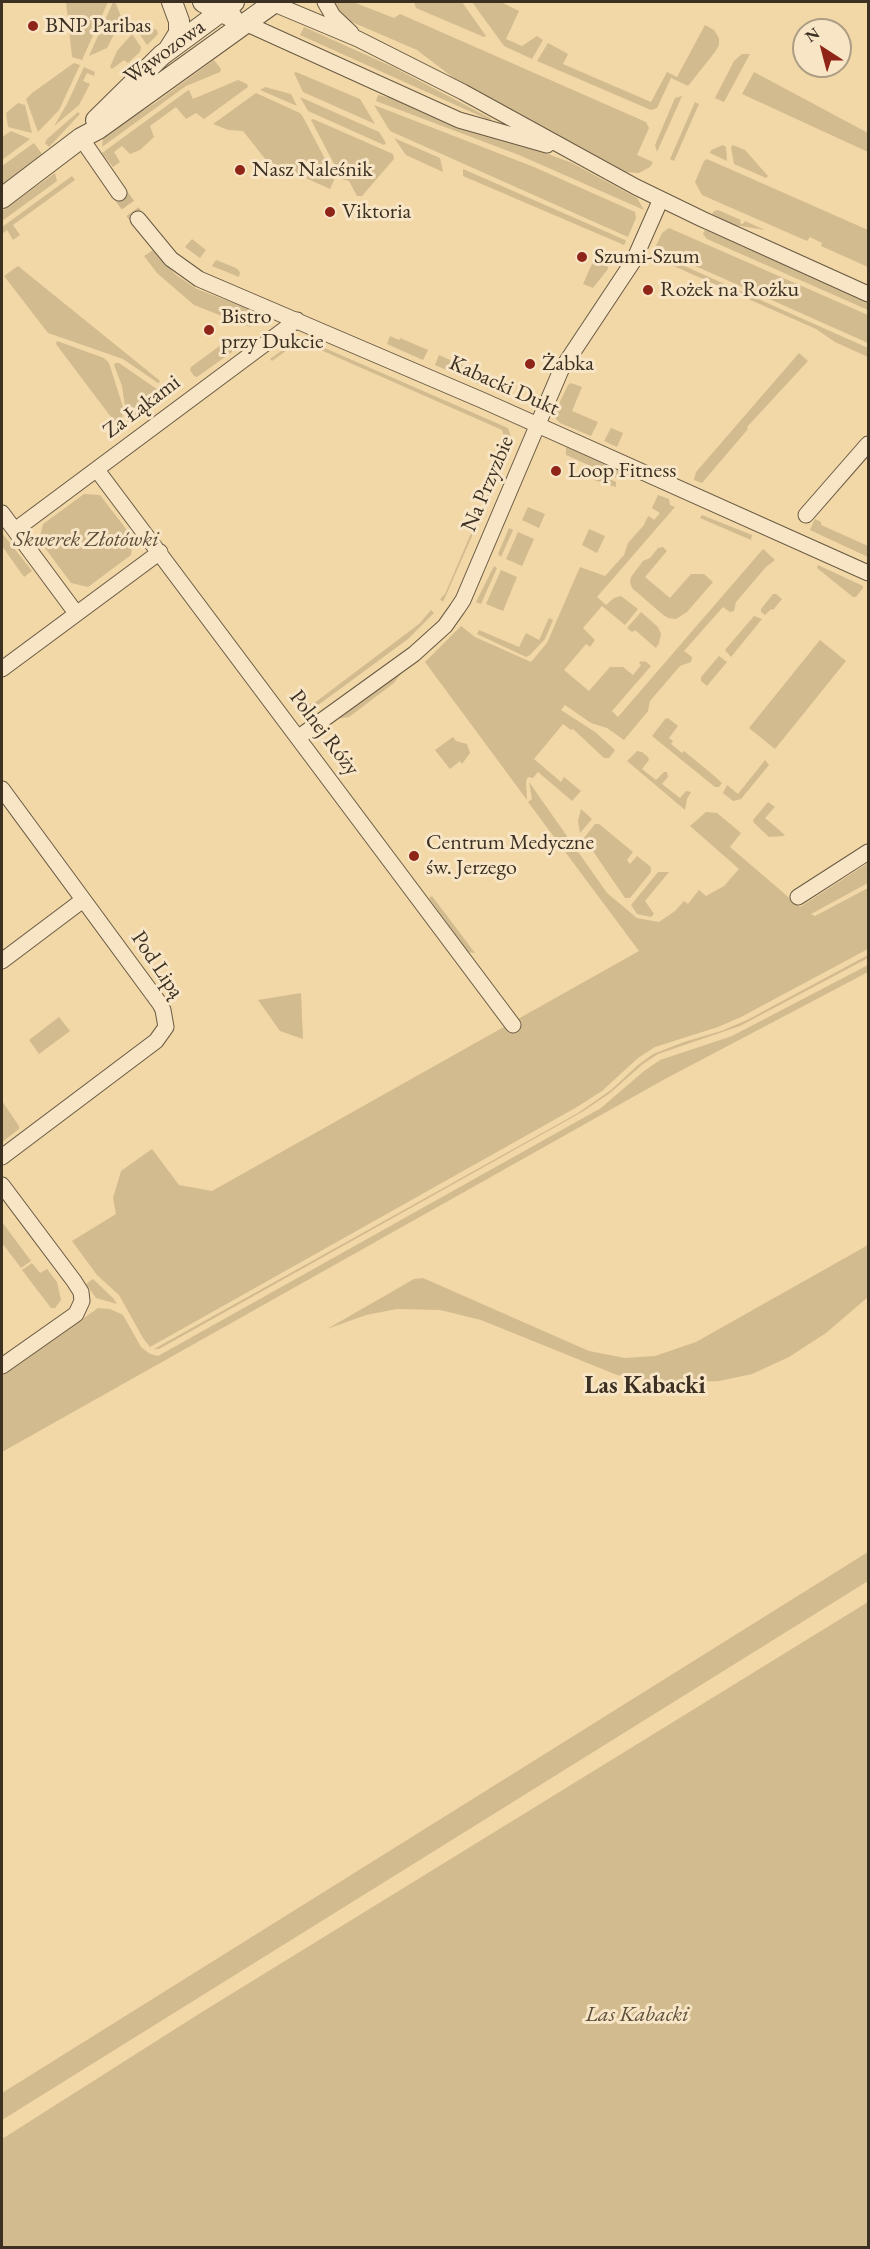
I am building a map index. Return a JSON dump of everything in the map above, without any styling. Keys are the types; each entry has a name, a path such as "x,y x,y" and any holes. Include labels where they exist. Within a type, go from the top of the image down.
{"street":[{"path":"168,50 179,33 179,21 172,2"},
{"path":"203,2 228,6 245,23 459,120 568,150"},
{"path":"272,2 358,39 463,92 661,199 868,294"},
{"name":"Wąwozowa","path":"2,198 81,138 98,129 272,2"},
{"path":"325,2 333,16 358,39"},
{"name":"Wąwozowa","path":"81,138 133,82 168,50 228,6"},
{"path":"81,138 119,193"},
{"name":"Na Przyzbie","path":"298,737 414,654 445,626 463,600 568,358 630,267 661,199"},
{"name":"Kabacki Dukt","path":"138,219 171,259 199,279 538,425 788,535 868,573"},
{"name":"Za Łąkami","path":"15,530 297,320"},
{"path":"806,515 868,444"},
{"name":"Polnej Róży","path":"97,470 513,1024"},
{"path":"2,513 76,614"},
{"path":"2,669 160,552"},
{"name":"Pod Lipą","path":"2,789 163,1010 166,1027 156,1041 2,1157"},
{"path":"798,897 868,852"},
{"path":"2,961 83,900"},
{"path":"2,1185 81,1292 81,1307 76,1314 2,1366"}],"green space":[{"path":"66,2 108,2 82,60 72,57"},
{"path":"113,2 122,19 107,48 89,56"},
{"path":"332,2 353,2 394,18 400,14 646,122 649,128 637,155 653,162 650,167 639,173 626,172 455,79 417,50 352,22 340,14"},
{"path":"414,2 462,2 486,36 416,8"},
{"path":"472,2 501,2 519,11 506,39 522,46 537,36 543,40 532,59 504,46"},
{"path":"705,25 714,30 719,38 719,45 715,52 688,86 671,78 657,108 651,110 537,61 548,43 568,54 563,64 651,102 667,72 677,77"},
{"path":"147,27 157,30 158,34 147,45 137,30 145,33"},
{"path":"304,27 393,67 492,119 489,120 300,35"},
{"path":"132,34 141,47 140,52 128,63 124,60 112,69 110,67 117,51"},
{"path":"742,54 750,54 724,102 715,98 734,61"},
{"path":"214,60 221,69 220,72 186,86 102,147 103,139 108,132 155,103"},
{"path":"74,63 80,65 59,110 38,132 26,99"},
{"path":"84,67 95,72 94,76 87,73 83,81 90,84 79,105 54,126 67,104"},
{"path":"754,72 868,133 868,152 742,94"},
{"path":"294,73 360,99 375,124 303,92"},
{"path":"238,80 247,84 248,87 204,119 196,113 186,119 176,107 150,126 154,137 140,150 130,154 122,146 114,152 120,162 113,167 102,153 187,91 189,90 193,99"},
{"path":"265,87 291,94 297,106 260,90"},
{"path":"256,93 300,113 335,178 330,189 266,160 243,131 228,130 213,124"},
{"path":"378,95 406,101 572,163 637,198 644,210 519,155 376,101"},
{"path":"682,96 657,152 655,145 675,98"},
{"path":"300,97 379,132 386,143 384,145 308,111"},
{"path":"695,102 699,104 674,161 670,159"},
{"path":"18,103 25,105 32,133 8,127 6,113"},
{"path":"374,105 534,167 635,212 636,218 628,237 390,131"},
{"path":"78,112 80,114 49,147 45,143 47,139"},
{"path":"311,120 393,154 394,159 362,196 357,196 349,181 342,179"},
{"path":"11,131 30,139 2,160 2,137"},
{"path":"394,138 440,158 443,172 406,155"},
{"path":"34,143 42,154 2,185 2,166"},
{"path":"723,145 726,147 727,161 710,153 711,150"},
{"path":"733,145 745,150 768,176 766,178 734,164 731,147"},
{"path":"707,159 868,230 868,267 821,246 822,243 810,237 807,241 702,195 695,182"},
{"path":"463,169 626,241 624,245 463,176"},
{"path":"55,173 57,181 2,221 2,211"},
{"path":"72,176 75,180 13,225 20,235 13,240 7,230 2,234 2,227"},
{"path":"718,210 741,220 740,223 743,224 745,221 765,230 734,225 712,214"},
{"path":"669,228 868,315 868,343 655,248 662,233"},
{"path":"705,230 868,302 868,310 707,239 703,234"},
{"path":"192,239 206,250 200,258 185,247"},
{"path":"153,250 176,275 197,289 260,315 250,327 194,305 157,273 144,256"},
{"path":"653,252 868,348 868,357 835,342 816,329 651,256"},
{"path":"596,255 607,263 608,269 593,288 583,284"},
{"path":"216,260 236,268 240,272 239,277 212,266"},
{"path":"18,266 160,382 158,383 123,359 48,333 4,276"},
{"path":"390,336 428,350 423,360 387,344"},
{"path":"304,339 508,428 513,443 443,602 440,599 445,594 508,447 502,430 305,343 294,345 272,361 270,359 295,341"},
{"path":"57,341 104,358 109,363 123,407 122,428 120,429 56,344"},
{"path":"225,342 233,349 232,352 197,377 194,376 190,370 191,367"},
{"path":"799,353 808,361 747,427 748,429 702,483 694,480 696,472"},
{"path":"439,355 504,384 502,393 435,365"},
{"path":"115,363 119,363 164,394 165,397 164,401 128,427 122,386"},
{"path":"571,383 582,387 572,411 598,422 591,436 560,423 556,419 555,412"},
{"path":"611,428 623,433 617,447 604,441"},
{"path":"566,447 627,473 620,479 566,455"},
{"path":"596,473 616,482 616,487 594,480"},
{"name":"Skwerek Złotówki","path":"84,494 100,495 133,538 131,555 88,587 71,583 39,540 43,524"},
{"path":"658,495 669,499 670,505 675,507 597,597 606,605 614,598 621,596 638,609 625,625 602,606 583,628 595,640 590,647 586,644 564,670 589,691 610,667 623,667 633,675 641,665 639,663 641,661 651,666 612,711 618,717 763,549 775,560 766,567 736,602 734,611 730,612 723,607 684,651 692,657 691,662 680,666 650,701 648,711 624,740 607,728 591,723 565,705 561,710 595,732 615,750 609,758 604,758 573,729 563,724 534,759 561,782 564,777 581,791 572,801 538,772 533,778 528,777 526,781 527,800 425,662 461,626 475,637 531,662 547,643 580,567 605,576 624,555 628,543 644,525 647,518 649,516 654,520 660,513 652,508"},
{"path":"528,507 545,514 539,528 522,520"},
{"path":"702,515 752,535 751,540 700,518"},
{"path":"815,519 821,522 821,525 868,546 868,557 810,530"},
{"path":"509,528 513,530 501,557 498,554"},
{"path":"589,529 605,536 597,553 582,545"},
{"path":"518,532 534,539 522,566 506,559"},
{"path":"3,534 32,571 24,577 2,546"},
{"path":"663,547 667,551 645,577 670,598 691,574 704,574 713,582 687,612 676,619 662,614 632,588 630,582 643,561 650,558 658,548"},
{"path":"818,565 863,588 856,597 853,597 817,568"},
{"path":"494,566 497,568 481,604 476,602"},
{"path":"501,570 517,577 503,611 486,604"},
{"path":"773,594 782,599 773,610 771,609 765,615 761,609"},
{"path":"431,610 434,613 408,639 310,711 299,709 292,700 313,704 419,624"},
{"path":"641,612 658,627 661,634 656,648 635,630 632,632 627,628"},
{"path":"754,616 762,619 731,657 725,650"},
{"path":"549,618 553,620 545,639 526,657 477,634 479,630 519,647 526,633 539,640"},
{"path":"820,640 846,661 775,749 749,728"},
{"path":"719,656 727,662 707,686 701,681 701,677"},
{"path":"403,671 394,683 349,717 336,719"},
{"path":"668,718 678,726 669,738 673,741 671,744 682,753 684,751 712,774 722,783 719,787 715,787 652,736"},
{"path":"453,737 456,741 467,744 470,753 462,764 460,761 450,769 435,750"},
{"path":"637,751 648,757 649,760 642,769 656,780 667,772 668,777 662,784 680,798 686,791 691,792 685,810 627,761"},
{"path":"765,760 769,765 741,799 733,801 723,793 727,785 738,794"},
{"path":"529,782 607,893 637,918 659,922 675,911 684,901 688,904 699,890 706,896 724,886 739,869 690,826 706,812 717,813 741,833 730,847 800,907 868,863 868,883 811,914 815,916 868,888 868,949 741,1017 718,1027 655,1047 638,1058 602,1091 577,1107 150,1347 119,1295 97,1275 72,1241 116,1214 113,1198 121,1171 152,1149 179,1185 212,1191 639,951 528,802 532,799"},
{"path":"768,802 775,807 765,818 785,835 783,836 769,837 754,823 753,820"},
{"path":"581,809 592,819 580,833 578,821"},
{"path":"595,824 599,824 633,852 627,860 630,864 637,856 651,867 651,872 630,898 625,898 584,838"},
{"path":"658,872 669,872 645,901 654,914 651,917 637,914 631,905"},
{"path":"432,896 475,953 468,952 429,898"},
{"path":"868,955 868,958 740,1026 658,1054 610,1093 582,1112 159,1349 154,1349 578,1113 611,1090 653,1054 747,1020"},
{"path":"868,965 868,972 665,1079 2,1452 2,1376 98,1308 110,1309 123,1315 141,1347 150,1354 158,1356 601,1108 660,1060 732,1036"},
{"path":"301,993 303,1039 280,1031 258,1000"},
{"path":"59,1017 70,1031 39,1054 29,1040"},
{"path":"2,1101 19,1129 2,1142"},
{"path":"2,1222 31,1261 21,1268 2,1243"},
{"path":"868,1245 868,1297 826,1333 789,1357 752,1374 719,1381 667,1383 617,1375 481,1320 440,1310 397,1309 366,1315 327,1329 414,1279 423,1278 589,1351 625,1358 655,1356 696,1342"},
{"path":"32,1263 40,1273 47,1269 57,1282 61,1300 55,1308 51,1308 22,1270"},
{"path":"93,1279 117,1304 96,1298 86,1284"},
{"path":"868,1552 868,1581 2,2120 2,2093"},
{"name":"Las Kabacki","path":"868,1602 868,2247 2,2247 2,2139 202,2012"}],"tunnel":[{"path":"119,193 138,219"}],"place":[{"name":"BNP Paribas","path":"33,26"},
{"name":"Nasz Naleśnik","path":"240,170"},
{"name":"Viktoria","path":"330,212"},
{"name":"Szumi-Szum","path":"582,257"},
{"name":"Rożek na Rożku","path":"648,290"},
{"name":"Bistro przy Dukcie","path":"209,330"},
{"name":"Żabka","path":"530,364"},
{"name":"Loop Fitness","path":"556,471"},
{"name":"Centrum Medyczne św. Jerzego","path":"414,856"}],"district":[{"name":"Las Kabacki","path":"645,1386"}]}
